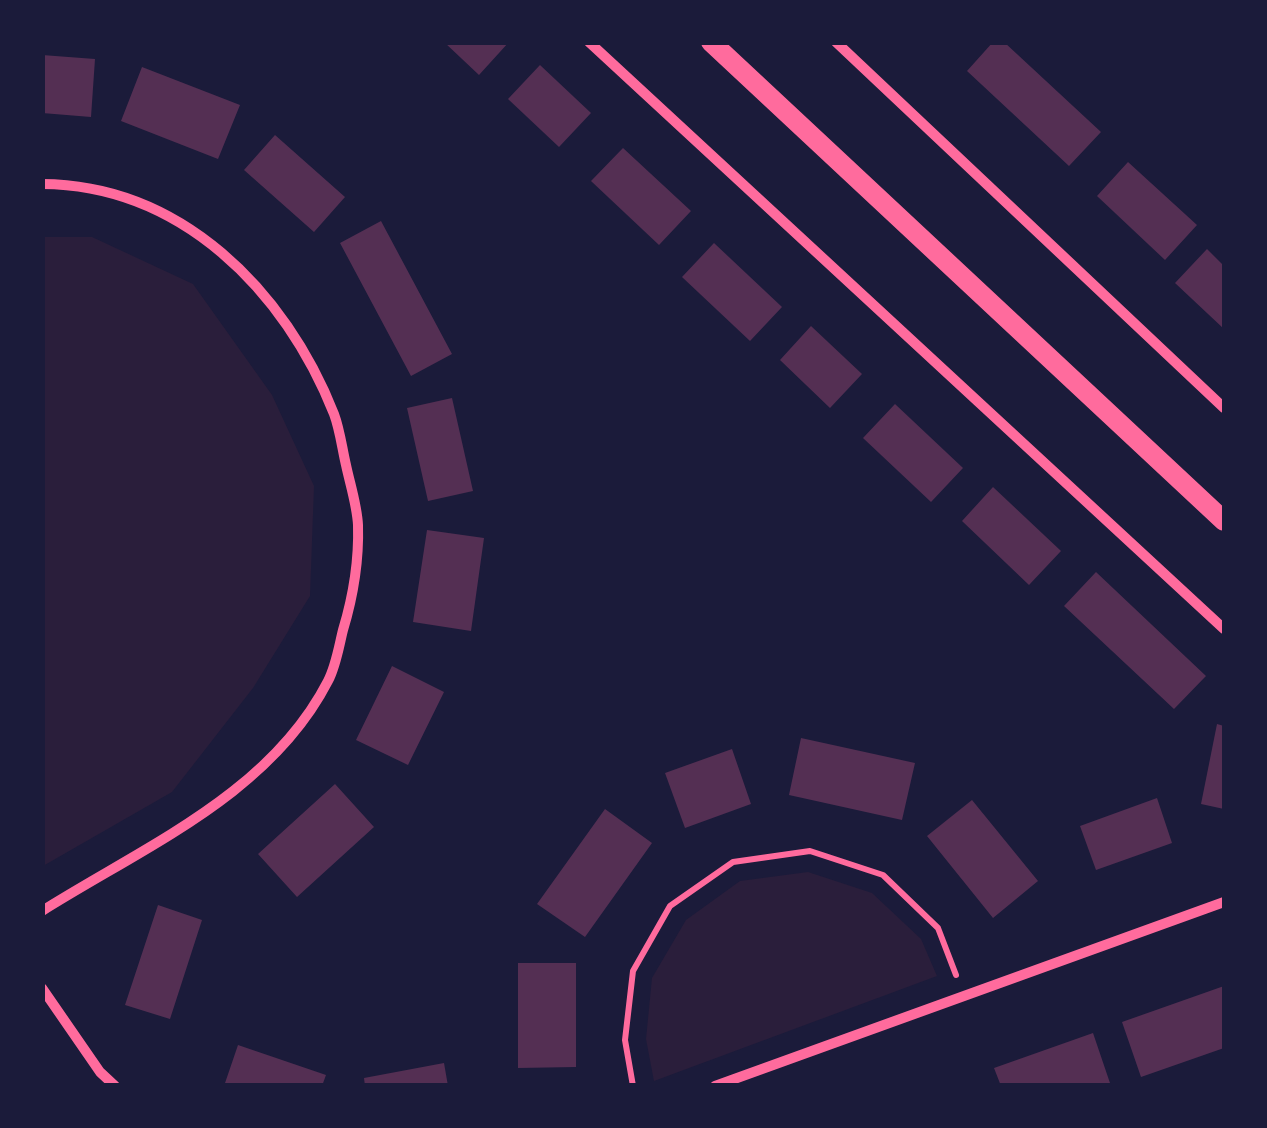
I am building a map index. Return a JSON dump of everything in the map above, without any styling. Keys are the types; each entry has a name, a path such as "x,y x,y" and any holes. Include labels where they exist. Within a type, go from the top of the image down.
{"main road":[{"path":"711,42 1221,511"}],"street":[{"path":"588,42 1224,628"},
{"path":"836,42 1224,408"},
{"path":"42,184 80,184 149,204 209,241 257,286 302,346 335,416 358,524 351,602 330,679 303,720 253,778 196,818 42,912"},
{"path":"715,1086 1224,902"},
{"path":"42,988 114,1086"}],"path":[{"path":"633,1086 625,1040 633,971 670,906 732,862 810,851 883,876 938,928 965,997"}],"shaded area":[{"path":"43,237 92,237 193,284 272,395 314,486 310,596 253,688 172,792 43,866"},
{"path":"808,872 872,893 921,939 937,976 654,1081 646,1039 652,978 686,920 740,881"}],"building":[{"path":"444,42 509,42 479,75"},
{"path":"993,42 1004,42 1101,132 1069,166 967,71"},
{"path":"42,55 95,59 91,117 42,113"},
{"path":"540,65 591,113 559,147 508,99"},
{"path":"142,67 240,105 218,159 121,121"},
{"path":"275,135 345,197 314,232 244,170"},
{"path":"623,148 691,211 659,245 591,181"},
{"path":"1128,162 1197,225 1165,260 1097,196"},
{"path":"381,221 452,354 411,376 340,243"},
{"path":"714,243 782,307 750,341 682,277"},
{"path":"1207,249 1224,266 1224,329 1175,283"},
{"path":"811,326 862,374 830,408 780,360"},
{"path":"452,398 473,491 428,501 407,408"},
{"path":"895,404 963,468 931,502 863,438"},
{"path":"993,487 1061,551 1029,585 962,521"},
{"path":"427,530 484,538 471,631 413,622"},
{"path":"1096,572 1206,676 1174,709 1064,606"},
{"path":"392,666 444,692 408,765 356,740"},
{"path":"1217,724 1224,726 1224,809 1201,804"},
{"path":"801,738 915,763 902,820 789,795"},
{"path":"732,749 751,804 685,828 665,773"},
{"path":"335,784 374,827 297,897 258,854"},
{"path":"1157,798 1172,843 1096,870 1080,826"},
{"path":"972,800 1038,881 993,918 927,836"},
{"path":"605,809 652,843 585,937 537,904"},
{"path":"158,905 202,920 170,1019 125,1005"},
{"path":"518,963 576,963 576,1067 518,1068"},
{"path":"1224,986 1224,1048 1141,1077 1122,1022"},
{"path":"1093,1033 1111,1086 1001,1086 994,1068"},
{"path":"238,1045 326,1075 322,1086 224,1086"},
{"path":"444,1063 448,1086 365,1086 364,1078"}]}
